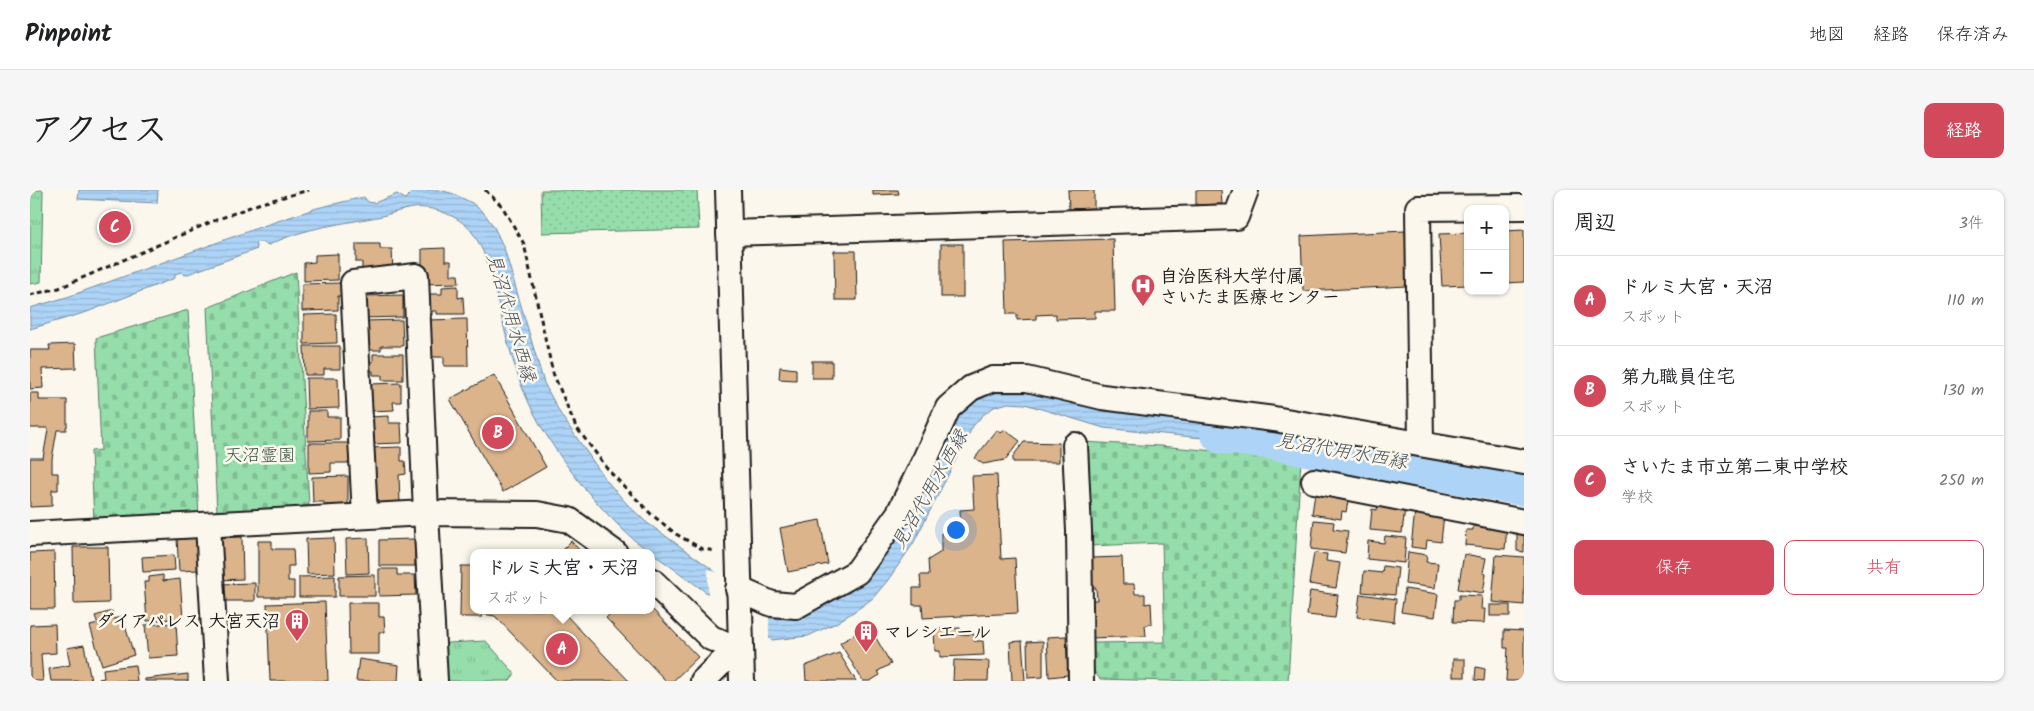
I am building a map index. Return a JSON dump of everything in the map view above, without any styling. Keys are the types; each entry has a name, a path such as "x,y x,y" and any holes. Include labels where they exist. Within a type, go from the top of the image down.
{"street":[{"path":"728,190 742,681"},
{"path":"729,233 1236,217 1246,190"},
{"path":"1421,444 1418,208 1524,207"},
{"path":"365,516 353,283 416,276 435,681"},
{"path":"738,585 772,604 796,606 857,572 899,513 924,464 948,408 971,388 993,379 1027,379 1102,397 1274,419 1524,462"},
{"path":"1075,446 1079,531 1081,681"},
{"path":"1314,481 1524,522"},
{"path":"30,534 426,513 537,514 570,520 610,549"},
{"path":"208,525 217,681"},
{"path":"655,584 711,638 740,643"},
{"path":"703,681 740,643"}],"path":[{"path":"30,294 59,288 258,204 309,190"},
{"path":"485,190 502,206 524,244 553,373 576,427 611,473 651,514 676,534 702,548 737,555"}],"green space":[{"path":"30,190 43,190 41,282 30,284"},
{"path":"541,190 697,190 699,229 542,233"},
{"name":"天沼霊園","path":"296,272 309,505 274,512 217,513 207,308"},
{"path":"188,310 199,517 94,522 91,451 101,450 96,338"},
{"path":"1081,442 1160,446 1301,459 1288,681 1100,679 1090,667 1091,643 1165,642 1162,543 1089,546"},
{"path":"486,641 515,674 509,681 444,681 442,648 448,643"}],"water":[{"path":"79,190 158,190 157,203 78,199"},
{"path":"414,190 440,190 454,194 472,203 484,213 494,227 504,248 544,383 561,415 606,480 646,522 709,567 772,617 779,619 808,614 850,592 955,419 977,400 1004,386 1283,428 1281,446 1104,428 1025,404 1008,403 994,407 973,426 913,544 873,598 836,623 808,636 772,640 655,555 655,549 646,549 634,540 583,487 552,444 528,401 507,339 491,273 478,242 465,225 446,213 426,208 409,209 310,230 269,245 260,242 255,243 257,249 185,275 181,272 175,274 175,278 87,312 30,329 30,308 70,296 260,227 317,208 364,197 368,202 374,203 397,194 405,199"}],"pier":[{"path":"708,569 721,574 769,611 769,641 708,598"}],"building":[{"path":"873,190 898,190 899,194 873,195"},
{"path":"1068,190 1094,190 1094,208 1069,209"},
{"path":"1196,190 1221,190 1222,204 1196,205"},
{"path":"1524,230 1524,282 1509,283 1509,231"},
{"path":"1405,231 1408,286 1303,291 1301,236"},
{"path":"1464,233 1464,285 1442,286 1439,234"},
{"path":"1113,239 1115,311 1095,311 1095,318 1056,319 1056,314 1036,315 1036,319 1017,320 1017,314 1007,314 1005,242"},
{"path":"356,244 380,244 380,249 392,249 393,272 362,272 362,262 356,262"},
{"path":"941,244 963,244 963,297 941,297"},
{"path":"445,248 445,261 451,261 451,275 458,275 459,283 422,284 422,249"},
{"path":"834,251 856,251 857,300 835,300"},
{"path":"338,254 338,280 304,281 304,263 315,262 315,255"},
{"path":"342,283 342,296 338,296 338,310 302,311 302,284"},
{"path":"458,286 458,298 463,297 464,314 437,314 437,311 432,311 432,315 426,315 426,294 442,294 442,287"},
{"path":"403,295 403,317 362,318 362,296"},
{"path":"336,314 337,343 304,344 304,315"},
{"path":"467,319 468,366 444,366 444,357 428,357 426,320"},
{"path":"402,320 403,346 381,346 381,350 364,350 364,321"},
{"path":"75,344 76,368 42,369 43,388 30,389 30,350 50,350 49,345"},
{"path":"304,346 340,346 340,369 324,369 324,375 305,375"},
{"path":"373,354 403,354 403,380 382,380 382,375 373,375 373,371 369,371 369,362 373,362"},
{"path":"812,361 832,361 832,378 812,378"},
{"path":"780,367 796,369 796,380 779,379"},
{"path":"494,375 546,467 503,492 450,399"},
{"path":"306,378 338,378 339,408 307,409"},
{"path":"401,383 401,402 393,402 394,410 369,411 369,384"},
{"path":"30,393 39,393 39,400 67,400 67,427 66,430 57,430 52,459 52,473 58,473 58,490 52,490 52,506 30,507 30,458 43,458 48,428 30,428"},
{"path":"308,411 327,411 327,417 340,417 340,440 308,441"},
{"path":"389,416 389,423 401,423 402,443 369,444 369,417"},
{"path":"997,430 1001,433 1005,430 1020,441 1005,460 983,464 975,458"},
{"path":"1024,442 1059,443 1059,462 1013,462 1013,456"},
{"path":"309,443 351,443 351,463 331,463 331,472 309,473"},
{"path":"401,447 401,461 405,461 406,474 399,475 400,504 378,505 377,492 371,492 370,448"},
{"path":"997,475 1001,559 1015,558 1018,613 923,618 922,605 913,605 913,588 921,588 920,575 929,575 928,560 941,552 941,533 961,530 960,510 974,509 972,476"},
{"path":"348,476 348,505 324,505 324,502 313,502 312,477"},
{"path":"1316,486 1350,491 1346,512 1342,511 1341,519 1312,514"},
{"path":"1378,504 1405,507 1402,533 1370,530 1372,509 1377,510"},
{"path":"1415,510 1444,514 1441,542 1427,540 1426,549 1411,547"},
{"path":"820,520 828,564 788,572 780,528"},
{"path":"1314,520 1334,522 1333,529 1348,531 1345,553 1311,549"},
{"path":"1473,524 1507,527 1505,549 1465,545 1466,530 1473,530"},
{"path":"1517,534 1524,535 1524,552 1517,551"},
{"path":"1385,536 1406,538 1404,563 1367,559 1368,541 1384,543"},
{"path":"242,537 243,579 219,580 217,538"},
{"path":"198,538 199,570 179,571 177,539"},
{"path":"334,538 335,573 307,574 306,539"},
{"path":"368,538 369,573 347,574 346,539"},
{"path":"415,539 415,566 379,566 379,540"},
{"path":"258,541 272,541 272,549 293,549 294,566 288,566 288,581 294,581 294,597 258,597"},
{"path":"571,541 578,549 563,549"},
{"path":"73,547 108,547 109,603 74,604"},
{"path":"54,552 55,609 30,609 30,553"},
{"path":"1408,552 1427,555 1426,562 1438,563 1435,588 1405,584"},
{"path":"1314,553 1327,554 1326,561 1340,563 1336,588 1309,584"},
{"path":"1464,554 1486,558 1483,573 1486,574 1483,593 1458,589"},
{"path":"174,555 175,570 143,572 142,557"},
{"path":"1496,555 1524,557 1524,605 1492,602"},
{"path":"1122,557 1123,584 1134,584 1135,594 1145,594 1145,604 1151,603 1152,624 1145,625 1146,636 1091,638 1090,600 1097,600 1096,588 1091,588 1091,558"},
{"path":"461,566 470,566 470,614 482,614 482,617 460,617"},
{"path":"1383,566 1398,568 1395,595 1362,592 1364,571 1382,573"},
{"path":"379,569 397,569 397,575 415,575 416,595 379,596"},
{"path":"163,575 163,581 180,579 183,618 147,621 144,582 149,582 149,577"},
{"path":"375,575 375,596 339,596 339,576"},
{"path":"335,576 335,597 299,597 299,577"},
{"path":"255,583 255,601 219,601 219,584"},
{"path":"1405,589 1438,594 1435,617 1401,612"},
{"path":"1310,591 1338,595 1335,618 1307,615"},
{"path":"1360,594 1396,599 1394,622 1357,617"},
{"path":"1459,595 1482,596 1481,609 1485,609 1484,623 1453,622 1454,600 1459,600"},
{"name":"ダイアパレス 大宮天沼","path":"325,602 328,681 270,681 267,604"},
{"path":"348,603 379,603 379,617 384,617 385,632 379,632 379,654 349,654"},
{"path":"1490,605 1510,605 1510,616 1490,616"},
{"path":"112,611 114,619 122,616 134,655 102,665 90,626 98,624 95,616"},
{"path":"655,612 698,657 673,681 666,681 606,618 610,614 655,614"},
{"path":"482,614 565,614 629,681 557,681 495,616"},
{"path":"176,623 178,656 148,658 145,625"},
{"path":"55,624 56,653 41,654 43,681 30,681 30,625"},
{"name":"マレシエール","path":"869,626 891,664 878,671 880,675 870,681 863,681 840,643"},
{"path":"960,628 960,635 974,634 974,641 983,641 984,655 940,657 940,651 935,651 934,629"},
{"path":"1504,630 1524,631 1524,681 1506,681 1508,648 1504,648"},
{"path":"1066,636 1068,675 1049,677 1047,637"},
{"path":"1022,641 1025,681 1012,681 1010,642"},
{"path":"1043,641 1043,677 1028,678 1027,642"},
{"path":"84,645 91,681 51,681 49,669 70,665 67,648"},
{"path":"839,653 856,681 806,681 805,666"},
{"path":"359,659 399,665 398,681 356,681"},
{"path":"1453,659 1465,659 1465,677 1453,677"},
{"path":"954,660 989,661 988,681 953,681"},
{"path":"135,665 137,681 99,681 99,679 104,678 103,669"},
{"path":"1476,667 1485,669 1484,681 1475,680"},
{"path":"188,674 188,681 145,681 145,679"}],"waterway":[{"name":"見沼代用水西縁","path":"1222,432 1263,436 1524,484"}],"place":[{"name":"さいたま市立第二東中学校","path":"115,227"},
{"name":"自治医科大学付属 さいたま医療センター","path":"1143,307"},
{"name":"第九職員住宅","path":"498,433"},
{"name":"ダイアパレス 大宮天沼","path":"297,642"},
{"name":"ドルミ大宮・天沼","path":"562,649"},
{"name":"マレシエール","path":"866,653"}]}
